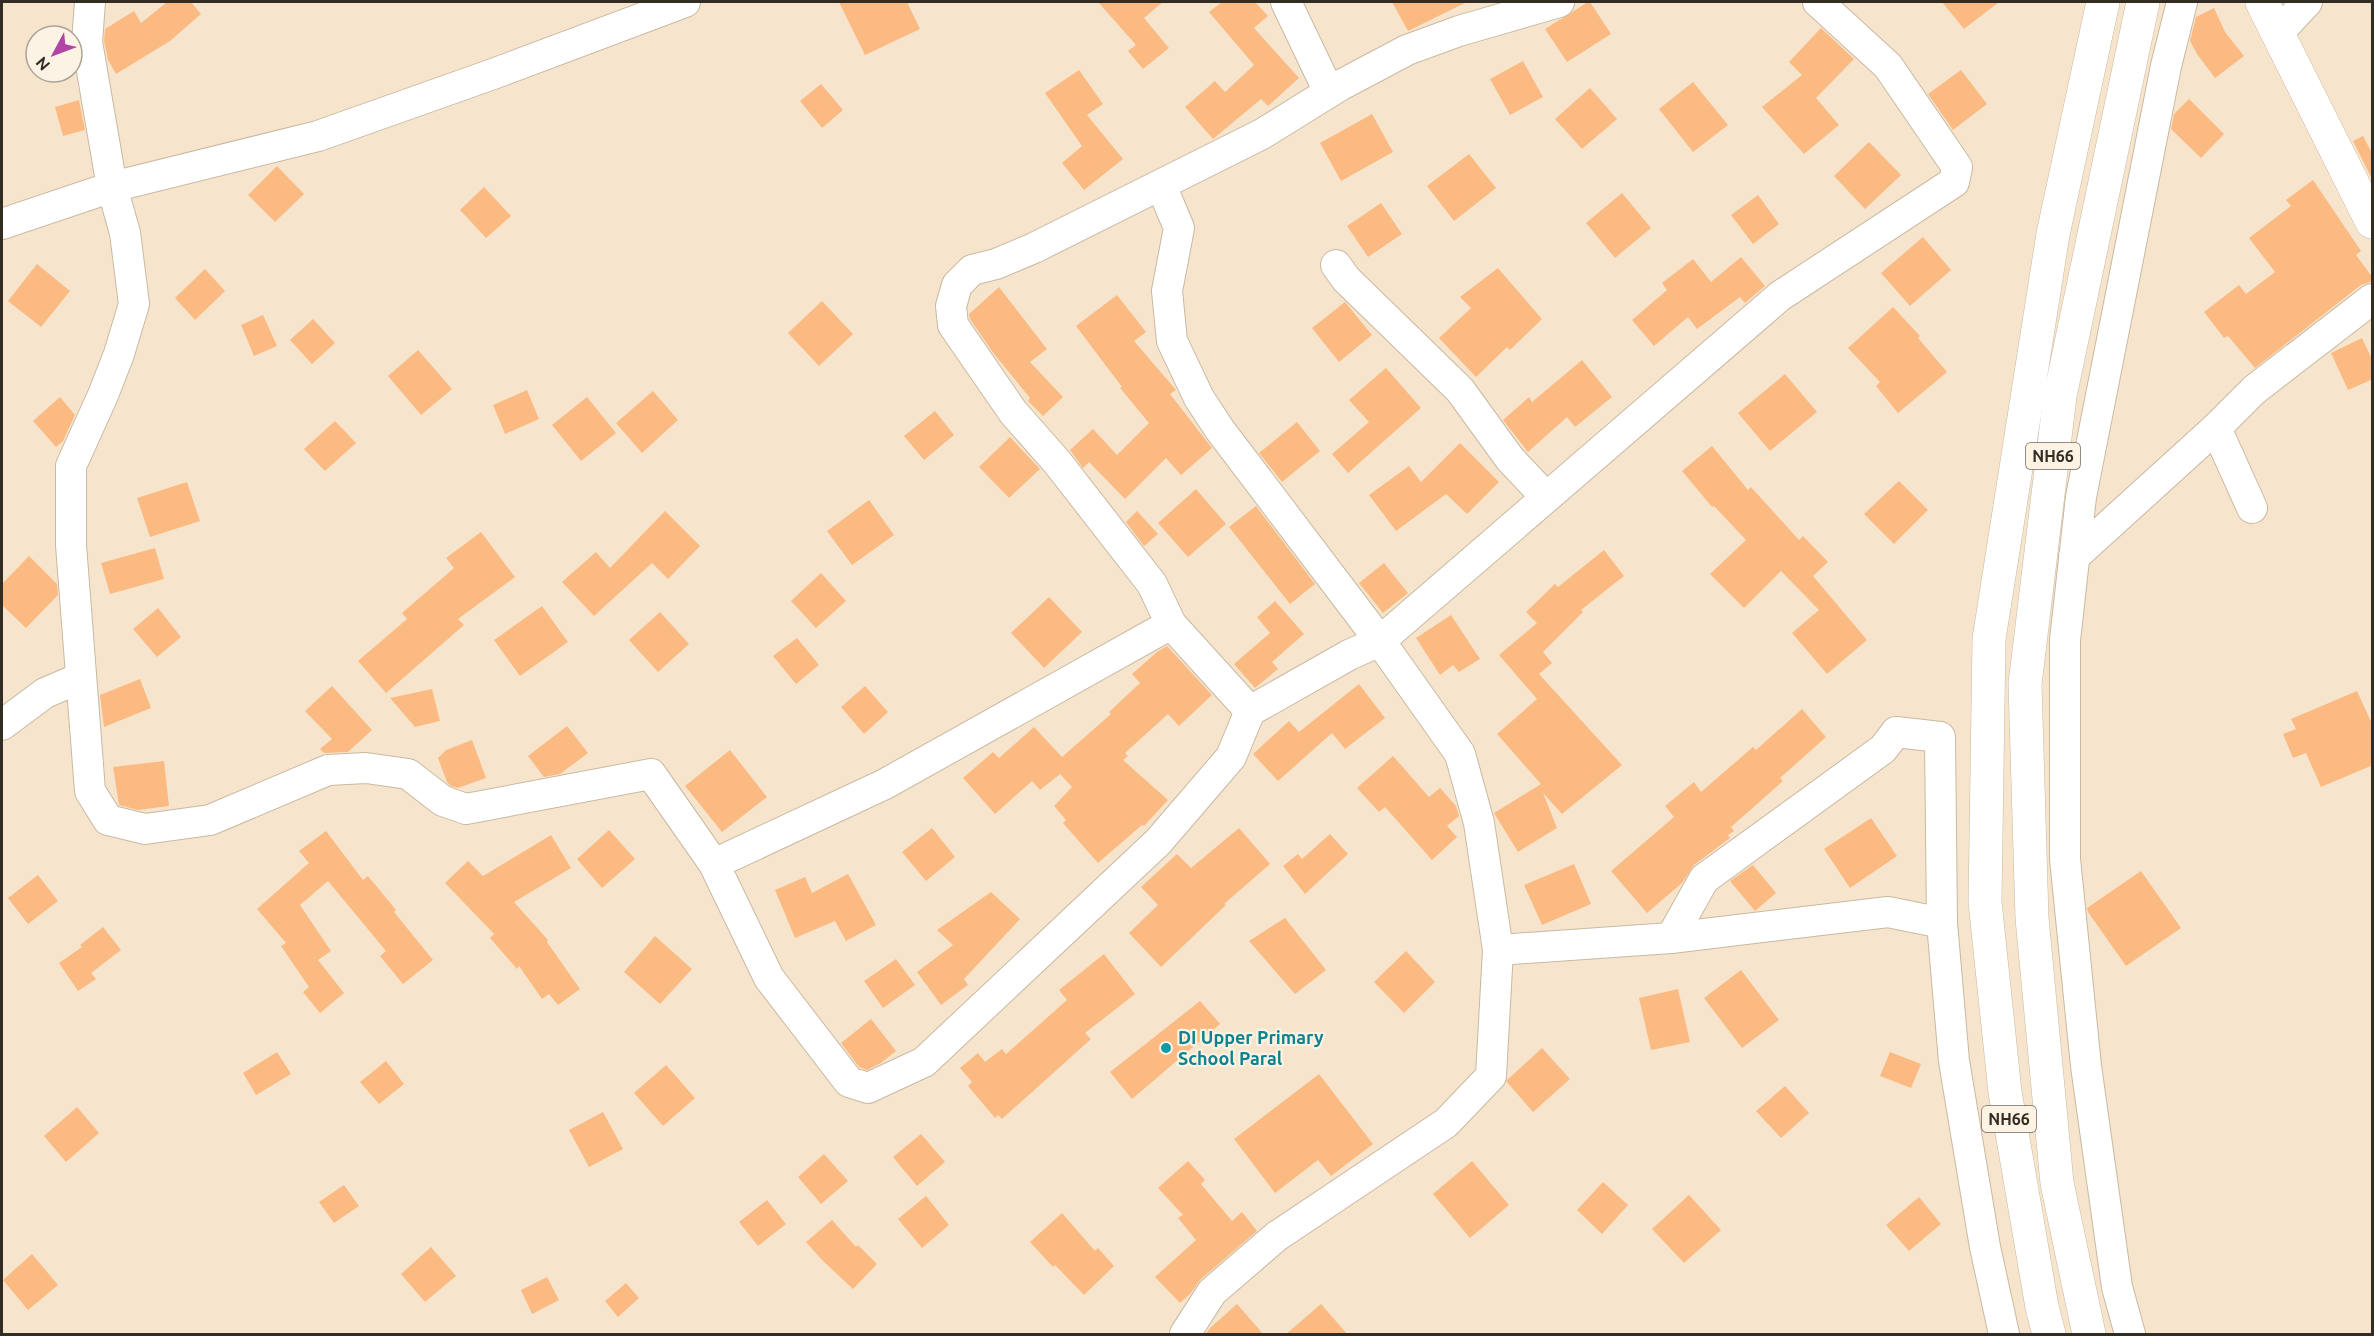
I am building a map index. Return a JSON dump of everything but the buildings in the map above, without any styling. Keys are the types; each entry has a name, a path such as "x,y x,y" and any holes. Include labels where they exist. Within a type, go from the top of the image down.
{"main road":[{"name":"NH66","path":"2049,1335 2042,1307 2005,1092 1985,902 1989,639 2053,234 2103,2"},
{"name":"NH66","path":"2089,1335 2057,1184 2032,918 2025,684 2060,396 2143,2"},
{"path":"2262,2 2373,222"}],"street":[{"path":"90,2 87,42 112,187 125,233 134,304 119,354 71,466 70,545 90,790 108,820 145,829 210,820 328,770 366,768 408,774 443,801 466,809 651,774 714,864 769,978 849,1082 868,1088 924,1062 1158,842 1232,757 1250,711 1349,655 1380,641 1780,296 1954,182 1957,167 1888,66 1818,2"},
{"path":"2,224 112,187 318,136 685,2"},
{"path":"1286,2 1329,92"},
{"path":"1250,711 1171,624 1152,584 1057,462 1013,412 980,366 953,325 951,306 957,285 972,270 996,264 1034,248 1262,134 1329,92 1407,50 1459,31 1559,2"},
{"path":"2130,1335 2117,1287 2086,1066 2065,860 2065,640 2081,497 2166,66 2182,2"},
{"path":"2278,33 2307,2"},
{"path":"1161,185 1179,228 1167,291 1172,341 1199,398 1220,430 1380,641 1460,754 1479,823 1498,950 1491,1076 1446,1123 1277,1236 1212,1292 1185,1335"},
{"path":"1336,265 1346,279 1460,390 1510,459 1546,497"},
{"path":"2074,557 2216,428 2254,390 2373,299"},
{"path":"2216,428 2252,508"},
{"path":"714,864 885,784 1171,624"},
{"path":"2,724 45,693 80,678"},
{"path":"1671,938 1704,879 1883,749 1896,732 1940,737 1942,923 1954,1061 1984,1247 2004,1335"},
{"path":"1498,950 1671,938 1888,912 1942,923"}],"place":[{"name":"DI Upper Primary School Paral","path":"1166,1048"}]}
